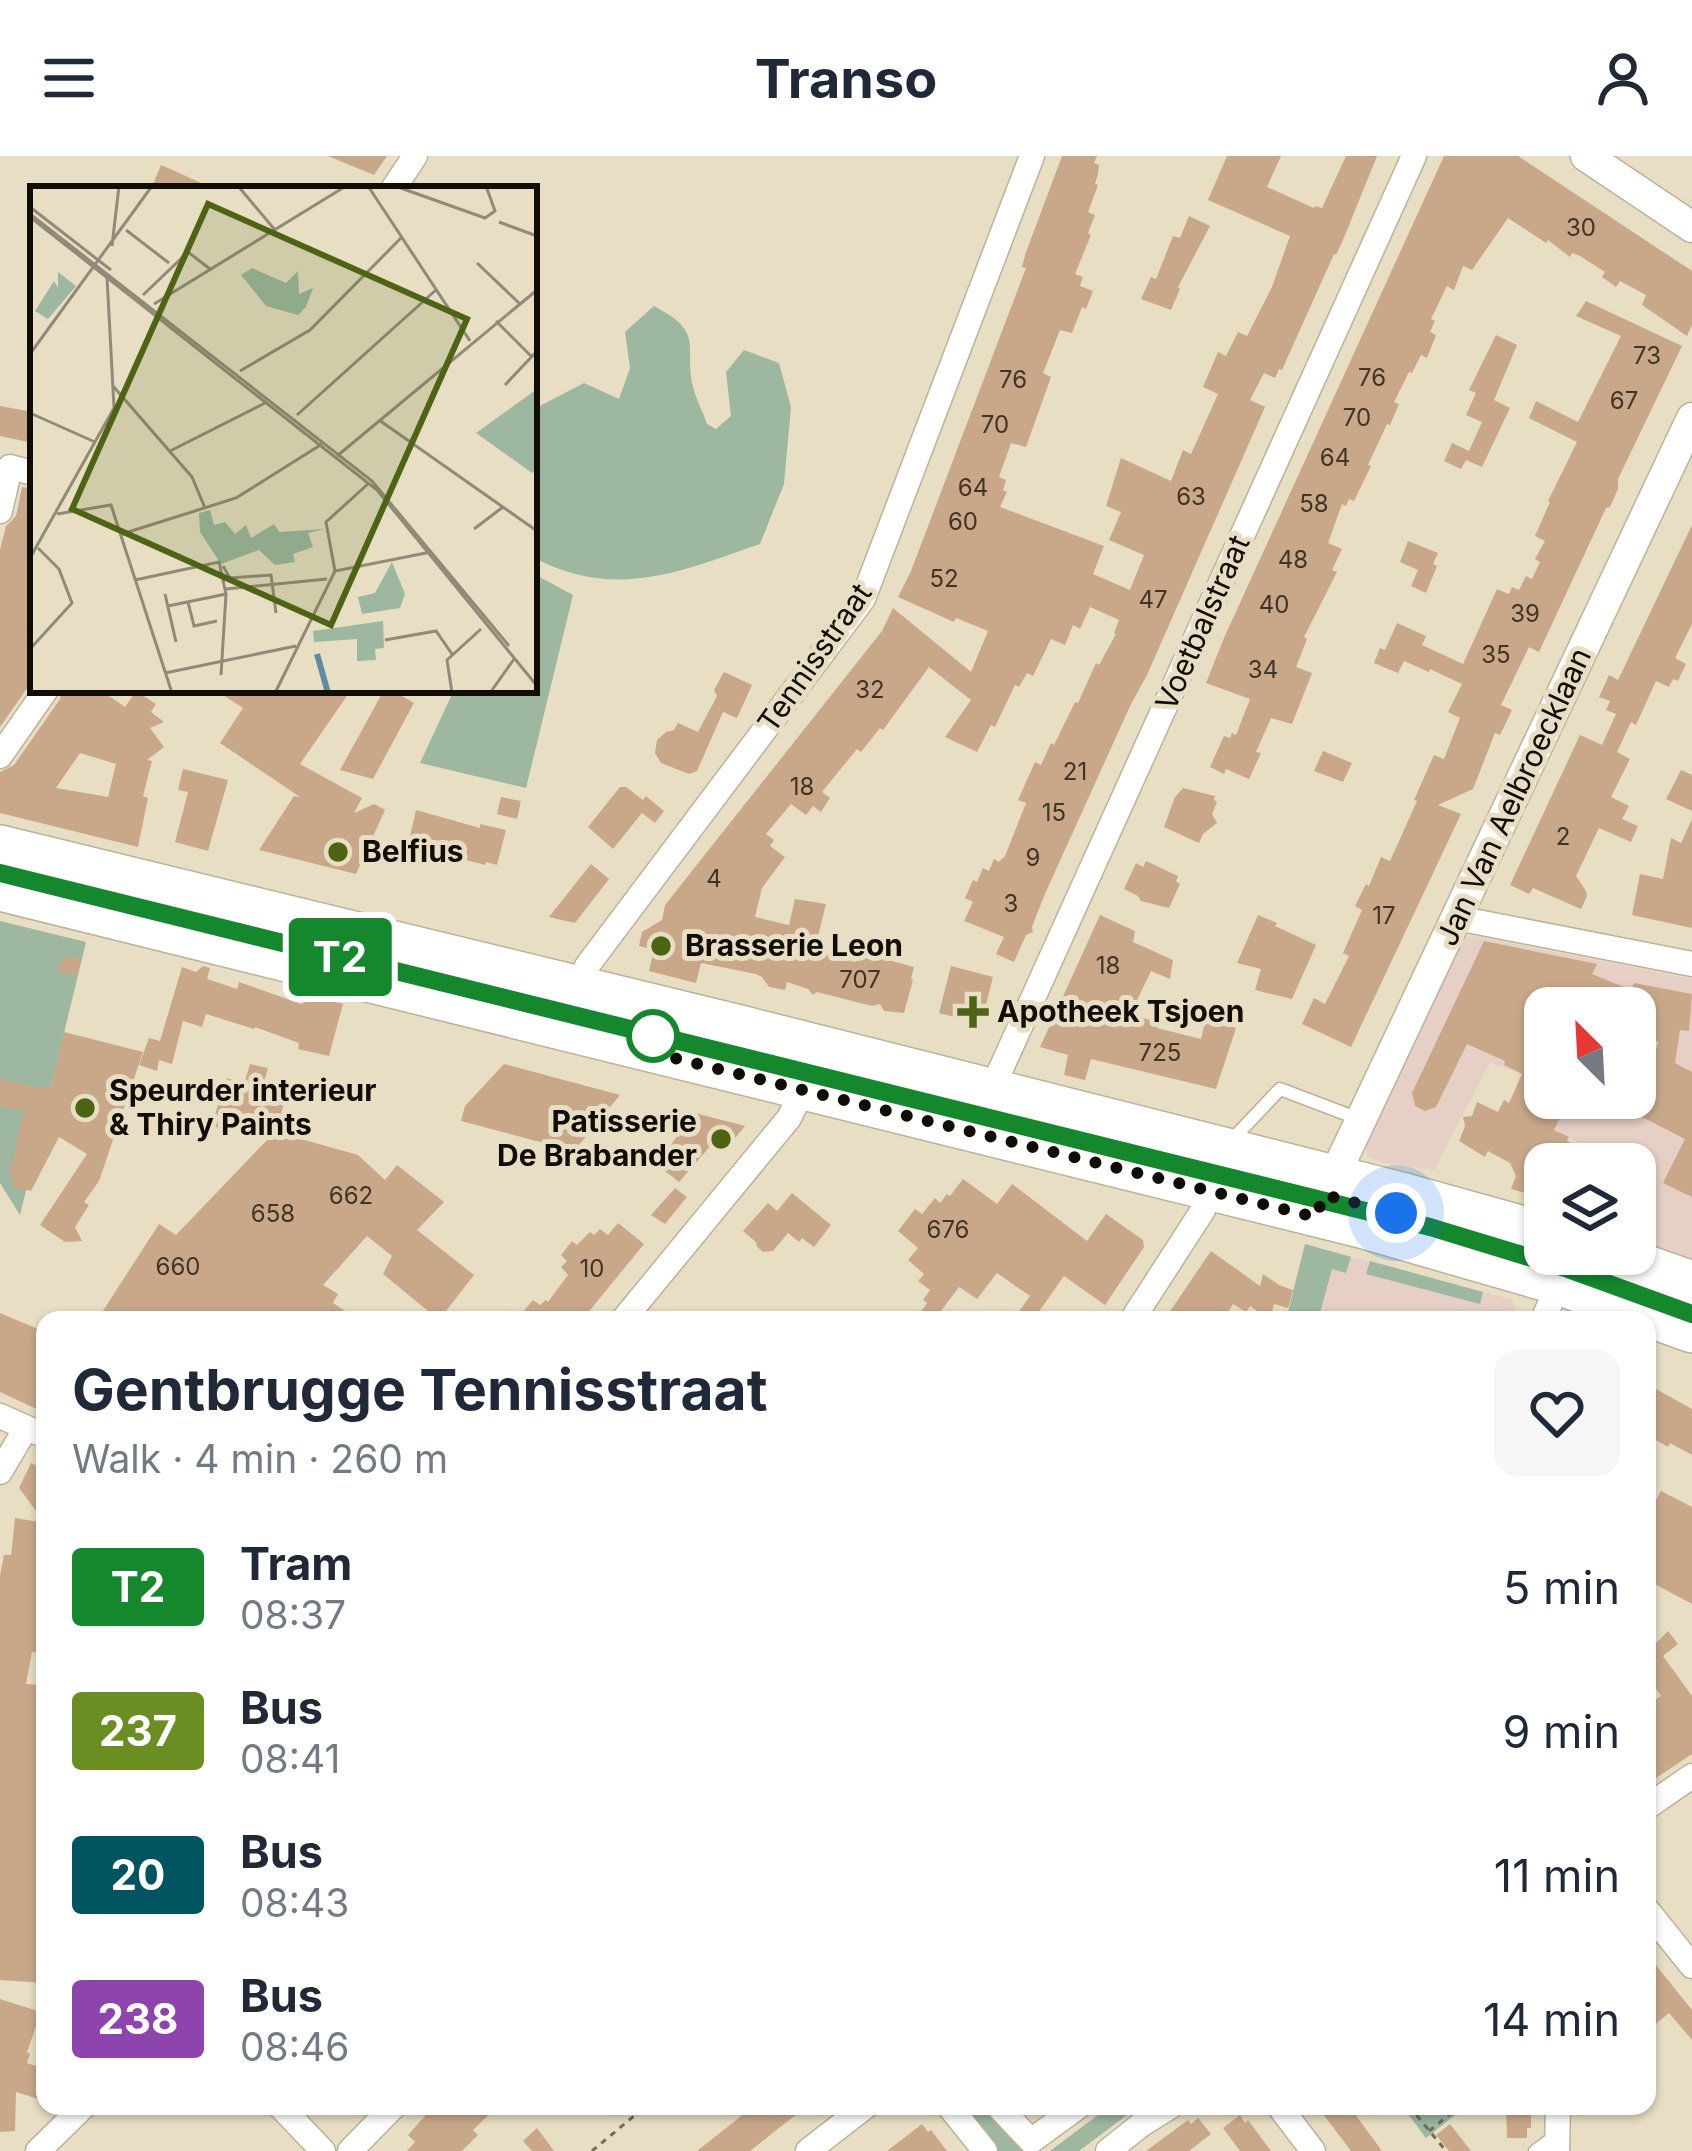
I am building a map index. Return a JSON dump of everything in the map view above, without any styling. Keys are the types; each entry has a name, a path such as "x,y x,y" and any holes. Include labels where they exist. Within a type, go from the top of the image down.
{"main road":[{"path":"0,845 1224,1148 1551,1303 1589,1311"},
{"path":"0,891 1208,1190 1324,1196 1524,1229"},
{"path":"1656,1269 1692,1282"},
{"path":"1656,1325 1692,1333"}],"street":[{"path":"395,186 416,156"},
{"name":"Tennisstraat","path":"582,987 586,966 863,599 1032,156"},
{"name":"Voetbalstraat","path":"996,1091 1000,1071 1414,156"},
{"path":"1586,156 1692,227"},
{"name":"Jan Van Aelbroecklaan","path":"1324,1196 1692,418"},
{"path":"0,511 22,470"},
{"path":"0,756 44,693"},
{"path":"1457,918 1692,964"},
{"path":"629,1311 789,1118 803,1090"},
{"path":"1138,1311 1204,1210 1208,1190"},
{"path":"0,1416 35,1432 0,1472"},
{"path":"1656,1801 1692,1775"},
{"path":"1656,1921 1692,1966"},
{"path":"38,2151 75,2115"},
{"path":"289,2115 323,2151"},
{"path":"350,2151 385,2115"},
{"path":"808,2151 854,2115"},
{"path":"957,2115 985,2151"},
{"path":"1006,2115 1031,2141 1067,2115"},
{"path":"1108,2151 1156,2115"},
{"path":"1286,2115 1313,2151"}],"lane":[{"path":"0,868 1501,1242 1692,1308"},
{"path":"1224,1148 1280,1089 1360,1120"},
{"path":"1535,2151 1557,2143"}],"path":[{"path":"592,2151 635,2115"},
{"path":"1416,2115 1446,2151"},
{"path":"1429,2131 1449,2115"}],"shaded area":[{"path":"1473,936 1692,979 1692,1260 1656,1247 1656,1143 1576,1143 1554,1130 1559,1119 1656,1119 1656,987 1524,987 1524,1074 1490,1063 1434,1170 1368,1156 1365,1147 1458,940"},
{"path":"1305,1244 1512,1300 1517,1311 1288,1311"}],"green space":[{"path":"654,306 680,324 689,340 694,392 707,424 716,429 731,416 726,372 744,350 779,363 791,407 784,484 760,544 675,572 620,579 564,571 537,559 537,407 584,383 619,399 630,368 625,332"},
{"path":"537,576 573,595 526,788 420,763 453,693 537,693"},
{"path":"0,921 86,942 20,1215 0,1183"},
{"path":"1305,1244 1351,1257 1346,1273 1332,1269 1320,1311 1288,1311"},
{"path":"1370,1261 1483,1292 1480,1304 1366,1274"},
{"path":"967,2115 998,2115 1026,2151 995,2151"},
{"path":"1098,2115 1127,2115 1079,2151 1050,2151"},
{"path":"1409,2115 1455,2115 1426,2138"}],"building":[{"path":"328,156 387,156 374,175"},
{"path":"1062,156 1097,156 1098,185 1088,212 1095,215 1075,274 1083,277 1080,286 1093,291 1072,333 1060,330 1043,373 1051,377 1026,447 1011,443 999,477 1006,480 1003,490 1007,492 1000,507 1104,546 1093,574 1130,590 1144,555 1109,540 1121,512 1106,506 1121,458 1171,481 1183,450 1191,454 1218,394 1203,387 1218,352 1226,356 1238,332 1247,336 1272,287 1290,236 1208,200 1227,156 1281,156 1267,187 1322,208 1346,156 1377,156 1282,370 1275,378 1264,373 1250,400 1265,407 1044,896 1033,932 1026,935 1014,962 996,954 1004,937 964,921 973,902 965,898 983,868 989,871 994,859 999,862 1005,856 1026,803 1018,800 1035,762 1041,765 1051,743 1054,745 1116,634 1119,620 1090,607 1080,629 1073,625 1065,645 1051,639 1033,676 1027,673 1019,687 1015,685 977,752 945,737 971,700 929,667 883,730 861,752 857,749 822,792 830,798 821,812 813,806 806,815 791,804 766,834 774,840 770,846 785,857 762,888 755,917 789,925 795,899 826,904 814,952 855,962 858,951 867,953 872,937 897,941 892,961 914,967 904,1013 884,1011 880,1004 813,995 787,982 785,990 769,987 756,974 701,963 696,983 649,971 654,950 639,946 642,932 662,920 665,905 882,631 893,608 971,672 988,631 898,597 1026,268 1022,267 1025,255"},
{"path":"1444,156 1518,156 1692,271 1692,325 1687,336 1642,305 1646,295 1620,281 1616,287 1602,277 1605,272 1580,256 1572,253 1570,257 1508,218 1472,270 1463,266 1454,290 1447,286 1431,319 1435,321 1430,332 1436,335 1427,358 1421,355 1409,372 1354,501 1342,504 1328,543 1342,549 1332,570 1337,572 1304,637 1296,667 1312,673 1292,724 1271,718 1249,779 1226,769 1224,774 1210,767 1224,736 1236,735 1250,699 1206,683"},
{"path":"161,165 208,186 152,186"},
{"path":"1189,216 1210,226 1171,310 1141,299 1151,277 1156,279 1173,236 1180,238"},
{"path":"1586,301 1682,346 1539,652 1529,647 1501,705 1512,710 1500,735 1495,733 1473,789 1438,805 1461,814 1351,1047 1302,1024 1314,998 1325,1004 1349,956 1343,953 1362,910 1355,906 1381,857 1390,861 1434,755 1444,759 1460,718 1448,712 1462,684 1404,661 1398,673 1374,663 1397,623 1426,636 1422,645 1463,664 1497,589 1509,594 1512,587 1519,590 1526,576 1532,579 1540,562 1535,559 1545,541 1535,536 1577,442 1529,418 1536,401 1578,422 1621,336 1576,316"},
{"path":"1496,335 1517,345 1494,400 1510,408 1482,467 1466,460 1461,469 1444,461 1452,443 1469,451 1482,422 1466,415 1476,393 1469,390"},
{"path":"0,406 30,411 30,442 0,436"},
{"path":"22,487 30,488 30,684 0,727 0,550 6,526 16,516"},
{"path":"1692,525 1692,624 1675,658 1686,664 1678,681 1673,679 1669,687 1656,681 1636,725 1631,722 1617,752 1630,759 1611,797 1629,806 1622,819 1638,826 1631,842 1599,828 1576,876 1587,896 1581,909 1533,888 1529,894 1510,885 1580,735 1602,745 1616,714 1606,710 1610,701 1599,697 1609,675 1618,680"},
{"path":"1408,541 1438,553 1426,593 1411,586 1418,570 1400,562"},
{"path":"724,672 752,685 737,718 723,712 697,771 689,774 661,763 655,753 657,740 678,723 698,732"},
{"path":"61,693 104,693 125,707 139,693 156,704 151,712 164,722 150,728 164,747 147,760 152,761 138,847 0,813 0,772 14,765","holes":["80,753 116,764 108,797 56,788"]},
{"path":"220,693 349,693 300,764 362,798 354,813 374,804 385,810 356,874 259,850 294,796 300,797 220,743 243,708"},
{"path":"382,693 396,693 414,703 373,779 340,770"},
{"path":"1323,751 1352,763 1343,782 1314,771"},
{"path":"183,769 228,780 208,851 175,842 188,792 178,790"},
{"path":"1681,770 1692,775 1692,811 1666,799"},
{"path":"620,787 643,800 646,796 664,811 655,823 642,813 613,849 588,827"},
{"path":"1183,788 1215,796 1217,802 1212,814 1217,823 1199,843 1164,827"},
{"path":"501,797 521,801 517,819 497,814"},
{"path":"416,810 480,828 480,824 506,830 497,865 442,854 435,859 418,849 420,838 410,836"},
{"path":"1692,819 1692,928 1632,915 1640,874 1663,879 1671,838 1681,843"},
{"path":"1146,861 1178,876 1180,884 1169,908 1141,901 1124,889 1136,863 1143,867"},
{"path":"591,864 609,879 575,923 549,917"},
{"path":"1100,915 1135,931 1133,942 1173,960 1170,979 1151,971 1130,1015 1159,1022 1157,1028 1201,1039 1206,1019 1236,1028 1216,1089 1091,1059 1085,1080 1064,1075 1068,1055 1040,1047"},
{"path":"1258,915 1316,945 1292,999 1255,990 1261,969 1237,963"},
{"path":"1484,941 1597,964 1592,974 1624,987 1524,987 1524,1119 1559,1119 1554,1130 1572,1143 1524,1143 1524,1192 1511,1189 1516,1176 1510,1163 1488,1151 1485,1157 1459,1141 1463,1117 1472,1116 1477,1102 1498,1112 1504,1100 1509,1103 1522,1074 1467,1044 1436,1107 1425,1111 1415,1106 1412,1093"},
{"path":"63,956 82,959 77,975 59,972"},
{"path":"203,966 210,968 207,979 237,989 239,982 301,1004 316,997 343,1004 329,1056 206,1014 202,1027 183,1021 172,1064 159,1060 157,1071 139,1065 149,1038 160,1041 182,967 196,972"},
{"path":"951,966 993,977 981,1024 939,1013"},
{"path":"1656,987 1692,994 1689,1031 1680,1030 1675,1063 1692,1072 1692,1197 1663,1183 1685,1139 1646,1119 1656,1119"},
{"path":"64,1032 143,1052 99,1181 75,1227 82,1241 65,1242 40,1225 87,1154 59,1137 31,1191 12,1187 9,1177 24,1111 0,1106 0,1079 50,1090"},
{"path":"250,1064 268,1068 262,1089 286,1097 276,1132 358,1155 385,1180 397,1165 444,1202 417,1230 474,1275 446,1311 428,1311 383,1274 392,1256 367,1236 323,1285 338,1294 333,1303 345,1311 103,1311 159,1224 176,1235 268,1139 211,1126 227,1078 244,1084"},
{"path":"504,1064 620,1095 574,1151 461,1121 465,1106"},
{"path":"695,1113 745,1126 724,1152 713,1143 679,1182 656,1164"},
{"path":"963,1179 997,1204 1012,1184 1087,1241 1106,1214 1143,1240 1144,1247 1105,1305 1064,1276 1039,1311 1019,1311 1030,1296 997,1273 977,1299 959,1287 941,1311 921,1311 930,1290 918,1281 924,1274 908,1260 918,1248 898,1231 915,1209 922,1214 935,1198 940,1203"},
{"path":"675,1188 687,1197 665,1224 651,1215"},
{"path":"792,1193 831,1225 814,1247 788,1233 773,1251 763,1252 743,1231 768,1203 777,1211"},
{"path":"618,1223 644,1244 589,1311 524,1311 533,1300 540,1305 548,1302 568,1275 561,1267 567,1261 561,1255 572,1241 577,1245 600,1229 608,1235"},
{"path":"1211,1251 1260,1286 1263,1274 1293,1290 1288,1308 1274,1304 1272,1311 1250,1306 1244,1311 1233,1304 1229,1311 1170,1311"},
{"path":"0,1313 36,1328 36,1409 0,1392"},
{"path":"1656,1389 1692,1409 1692,1455 1670,1443 1668,1447 1656,1440"},
{"path":"31,1463 36,1466 36,1511 19,1488"},
{"path":"1661,1491 1692,1507 1692,1604 1656,1585 1656,1500"},
{"path":"15,1518 36,1522 36,1652 32,1652 26,1684 36,1685 36,1982 0,1980 0,1576 4,1555 11,1555"},
{"path":"1668,1631 1678,1644 1663,1656 1692,1696 1692,1754 1656,1778 1656,1699 1661,1696 1656,1689 1656,1643"},
{"path":"1656,1965 1692,2010 1692,2040 1669,2013 1656,2024"},
{"path":"0,1999 36,2010 27,2063 36,2066 36,2098 16,2092 15,2131 0,2132"},
{"path":"426,2115 489,2115 473,2130 478,2135 462,2151 407,2151 415,2142 408,2135"},
{"path":"743,2115 796,2115 750,2151 697,2151"},
{"path":"1240,2115 1271,2151 1240,2151 1223,2128"},
{"path":"1324,2115 1356,2115 1382,2151 1351,2151"},
{"path":"1506,2115 1531,2115 1527,2138 1507,2138"},
{"path":"1198,2118 1211,2134 1189,2151 1146,2151 1188,2120 1191,2124"},
{"path":"922,2124 947,2151 887,2151"},
{"path":"1450,2124 1471,2151 1449,2151 1436,2135"},
{"path":"537,2128 554,2151 532,2151 523,2141"}],"tram line":[{"path":"0,873 1430,1227 1568,1269 1692,1314"},
{"name":"T2","path":"0,873 1430,1227 1568,1269 1692,1314"}],"place":[{"name":"Belfius","path":"338,852"},
{"name":"Brasserie Leon","path":"661,946"},
{"name":"Apotheek Tsjoen","path":"973,1012"},
{"name":"Speurder interieur & Thiry Paints","path":"85,1108"},
{"name":"Patisserie De Brabander","path":"721,1139"}],"route":[{"path":"653,1036 650,1052 1315,1217 1325,1195 1396,1213"}]}
